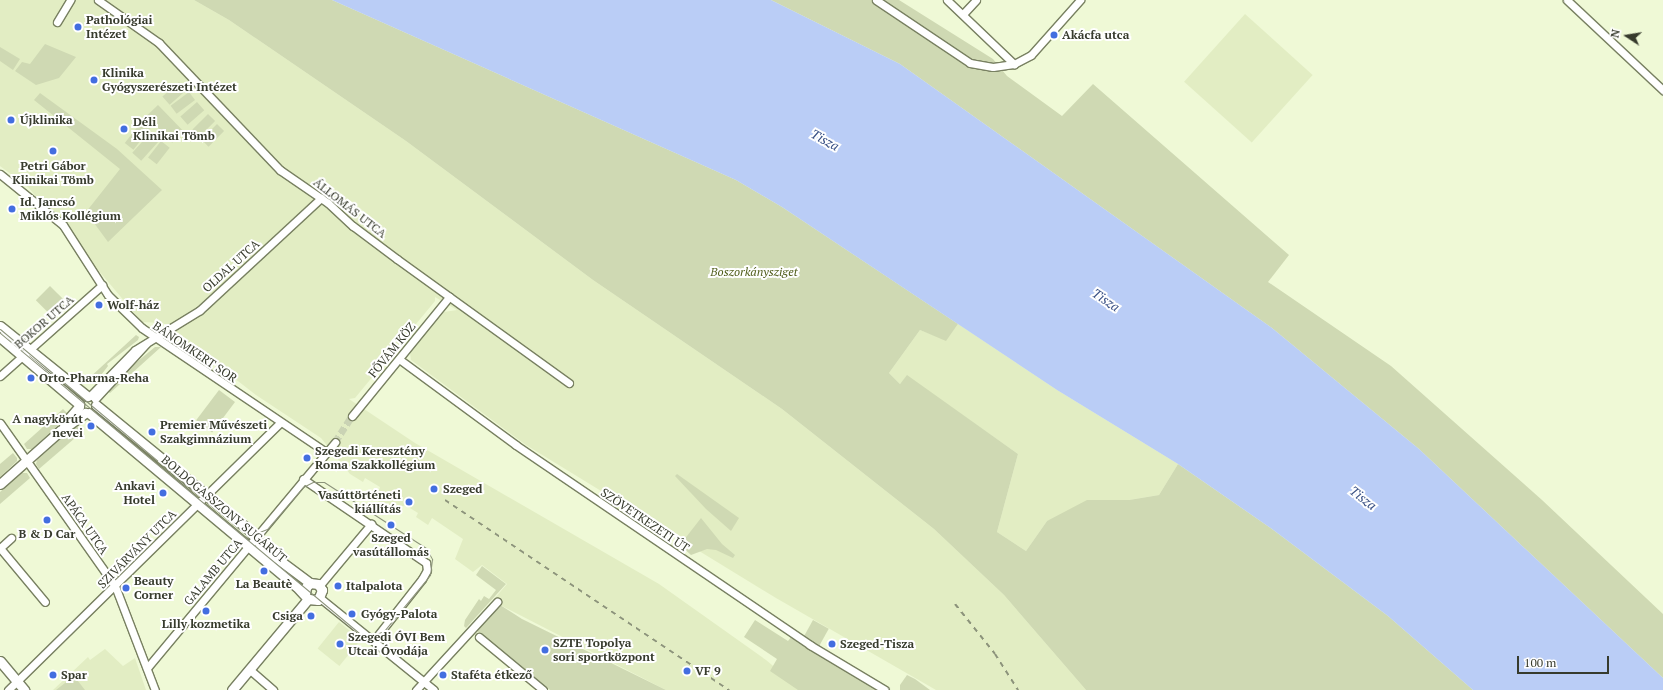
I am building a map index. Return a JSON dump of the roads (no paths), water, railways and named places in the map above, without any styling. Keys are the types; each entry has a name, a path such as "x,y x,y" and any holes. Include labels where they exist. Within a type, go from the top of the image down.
{"street":[{"path":"57,22 70,0"},
{"name":"ÁLLOMÁS UTCA","path":"98,0 159,43 280,170 341,213 353,226 449,297 569,383"},
{"path":"876,0 970,63 993,67 1014,64 1031,55 1080,0"},
{"path":"947,0 1014,64"},
{"path":"963,14 976,0"},
{"path":"1567,0 1663,90"},
{"name":"BÁNOMKERT SOR","path":"1,177 63,225 102,285 124,313 142,328 151,338 164,345 326,452"},
{"name":"OLDAL UTCA","path":"92,399 107,376 140,346 151,338 200,310 321,198"},
{"name":"BOKOR UTCA","path":"0,376 102,285"},
{"name":"FŐVÁM KÖZ","path":"352,416 449,297"},
{"name":"BOLDOGASSZONY SUGÁRÚT","path":"0,326 92,399 255,536 263,548 315,584"},
{"path":"140,346 142,328"},
{"path":"164,345 167,329"},
{"name":"BOLDOGASSZONY SUGÁRÚT","path":"0,337 83,409 250,546 306,597"},
{"name":"OLDAL UTCA","path":"92,399 151,338"},
{"name":"SZÖVETKEZETI ÚT","path":"399,359 516,445 810,645 885,690"},
{"path":"83,409 81,398 92,399"},
{"path":"0,484 60,431 92,399"},
{"name":"APÁCA UTCA","path":"0,423 115,586 155,690"},
{"name":"SZIVÁRVÁNY UTCA","path":"8,690 280,423"},
{"path":"326,452 335,442"},
{"name":"GALAMB UTCA","path":"147,668 250,546 255,536 326,452"},
{"path":"303,479 421,558 427,567 422,579 374,640"},
{"path":"232,690 306,597 306,587 315,584 371,524"},
{"path":"11,538 0,548 45,602"},
{"path":"306,597 315,601 320,598 322,593 315,584"},
{"path":"320,598 374,640 434,690"},
{"path":"416,690 497,602"},
{"path":"479,637 543,690"},
{"path":"0,661 24,690"},
{"path":"249,669 273,690"}],"water":[{"name":"Tisza","path":"332,0 771,0 900,64 1272,328 1419,449 1663,678 1663,690 1473,690 1388,616 1272,529 1178,464 1057,390 782,207 736,180"}],"tunnel":[{"path":"335,442 352,416"}],"tram line":[{"path":"0,329 243,532 254,534 267,529 303,487 313,482 324,482 426,548 432,559 430,575 384,631 371,636 359,633 0,333"}],"railway":[{"path":"445,500 729,690"},
{"path":"955,604 995,654 1018,690"}],"place":[{"name":"Pathológiai Intézet","path":"78,27"},
{"name":"Akácfa utca","path":"1054,35"},
{"name":"Klinika Gyógyszerészeti Intézet","path":"94,80"},
{"name":"Újklinika","path":"11,120"},
{"name":"Déli Klinikai Tömb","path":"124,129"},
{"name":"Petri Gábor Klinikai Tömb","path":"53,151"},
{"name":"Id. Jancsó Miklós Kollégium","path":"12,209"},
{"name":"Wolf-ház","path":"99,305"},
{"name":"Orto-Pharma-Reha","path":"31,378"},
{"name":"A nagykörút nevei","path":"91,426"},
{"name":"Premier Művészeti Szakgimnázium","path":"152,432"},
{"name":"Szegedi Keresztény Roma Szakkollégium","path":"307,458"},
{"name":"Szeged","path":"434,489"},
{"name":"Ankavi Hotel","path":"163,493"},
{"name":"Vasúttörténeti kiállítás","path":"409,502"},
{"name":"B & D Car","path":"47,520"},
{"name":"Szeged vasútállomás","path":"391,525"},
{"name":"La Beautè","path":"264,571"},
{"name":"Italpalota","path":"338,586"},
{"name":"Beauty Corner","path":"126,588"},
{"name":"Lilly kozmetika","path":"206,611"},
{"name":"Gyógy-Palota","path":"352,614"},
{"name":"Csiga","path":"311,616"},
{"name":"Szegedi ÓVI Bem Utcai Óvodája","path":"340,644"},
{"name":"Szeged-Tisza","path":"832,644"},
{"name":"SZTE Topolya sori sportközpont","path":"545,650"},
{"name":"VF 9","path":"687,671"},
{"name":"Spar","path":"53,675"},
{"name":"Staféta étkező","path":"443,675"}],"park label":[{"name":"Boszorkánysziget","path":"754,272"}]}
